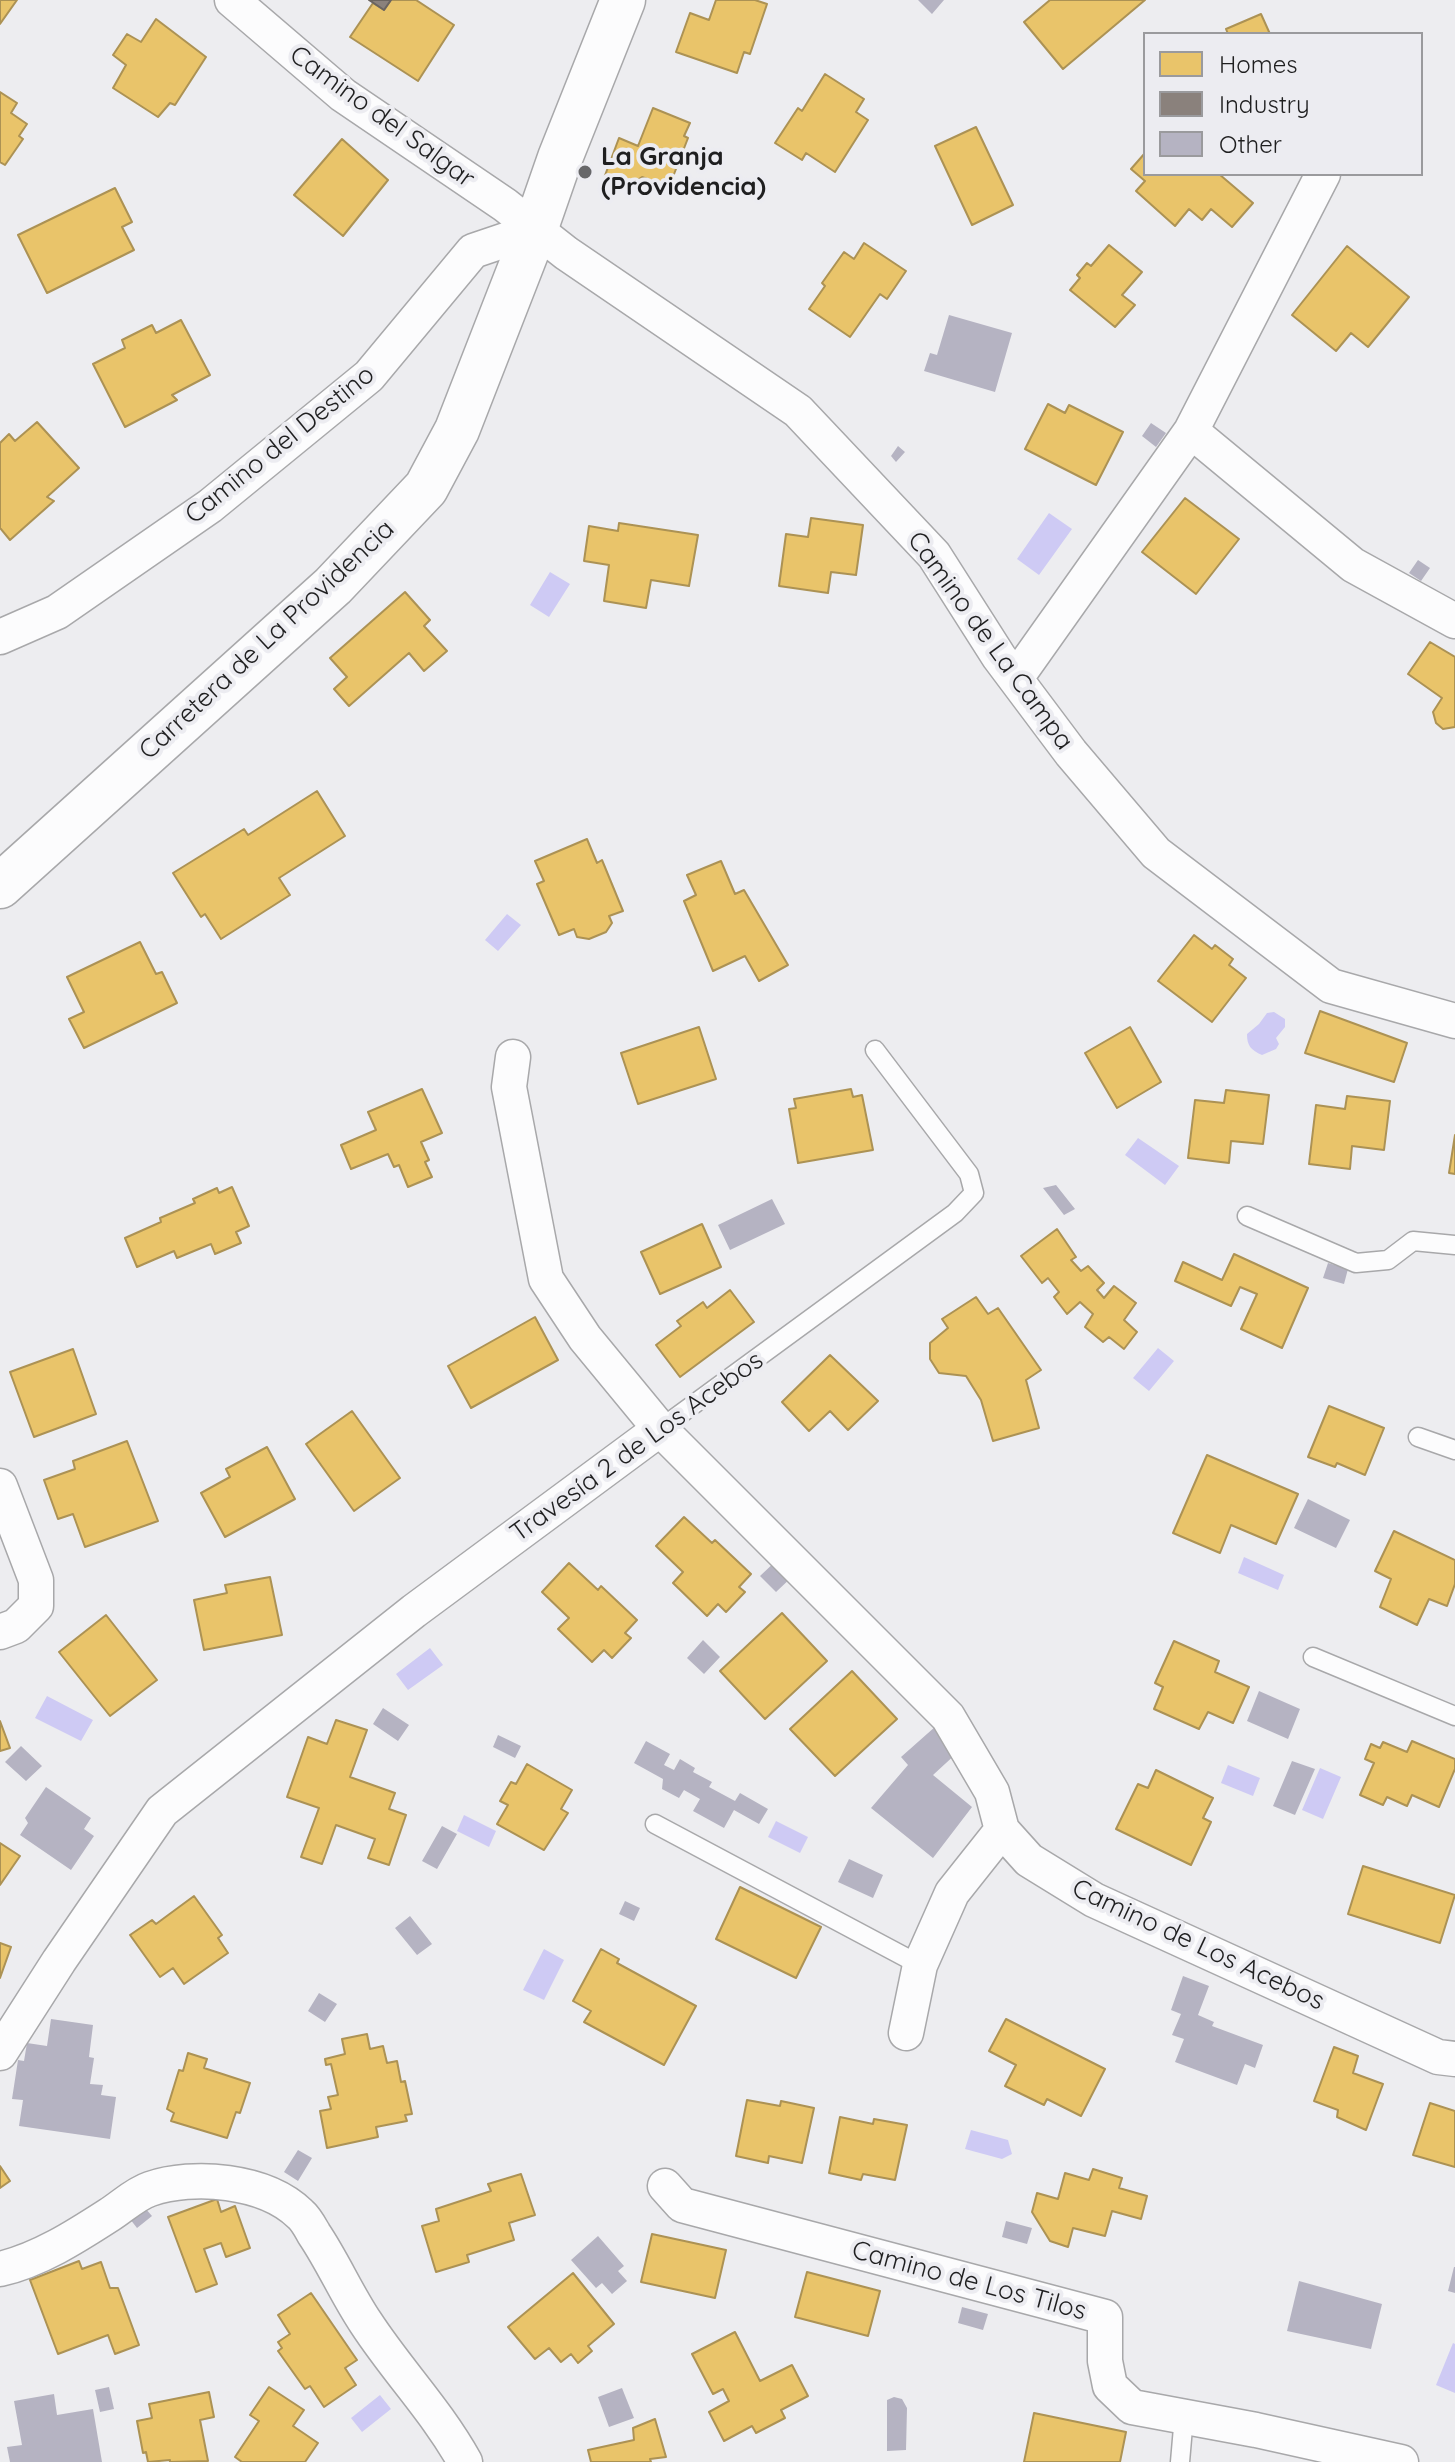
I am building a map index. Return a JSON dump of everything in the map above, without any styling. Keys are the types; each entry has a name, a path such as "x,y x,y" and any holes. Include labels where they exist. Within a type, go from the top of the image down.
{"street":[{"name":"Camino del Salgar","path":"232,0 343,95 505,205 535,230"},
{"name":"Carretera de La Providencia","path":"0,886 333,586 426,488 457,430 623,0"},
{"path":"1016,678 1191,431 1322,176"},
{"name":"Camino del Destino","path":"0,637 57,612 210,506 369,376 473,251 535,230"},
{"name":"Camino de La Campa","path":"535,230 798,411 934,555 999,657 1071,753 1156,853 1331,986 1455,1021"},
{"path":"1191,431 1353,565 1455,621"},
{"name":"Camino de Los Acebos","path":"513,1057 509,1087 546,1279 585,1338 660,1429 948,1717 992,1792 1002,1830 1029,1860 1094,1900 1438,2057 1455,2059"},
{"name":"Travesía 2 de Los Acebos","path":"0,2053 162,1811 414,1611 660,1429"},
{"path":"0,1486 36,1580 36,1606 16,1626 0,1632"},
{"path":"906,2033 920,1965 952,1893 1002,1830"},
{"path":"0,2269 63,2244 145,2190 171,2183 199,2180 227,2183 248,2187 278,2199 301,2214 330,2258 365,2323 446,2428 465,2462"},
{"name":"Camino de Los Tilos","path":"665,2186 682,2205 1105,2317 1105,2361 1110,2386 1132,2407 1401,2462"}],"lane":[{"name":"Travesía 2 de Los Acebos","path":"660,1429 955,1213 974,1193 969,1174 875,1050"},
{"path":"1247,1216 1356,1263 1388,1260 1413,1241 1455,1245"},
{"path":"1418,1437 1455,1450"},
{"path":"1313,1657 1455,1716"},
{"path":"655,1824 920,1965"},
{"path":"1180,2462 1184,2416"}],"shaded area":[{"path":"1049,513 1072,529 1039,575 1017,559"},
{"path":"550,572 570,584 549,617 530,605"},
{"path":"507,914 521,925 498,951 485,940"},
{"path":"1274,1012 1285,1019 1285,1027 1276,1038 1279,1044 1276,1049 1262,1055 1250,1047 1247,1034 1267,1013"},
{"path":"1138,1138 1179,1166 1165,1185 1125,1155"},
{"path":"1158,1348 1174,1361 1149,1391 1133,1378"},
{"path":"1244,1557 1284,1575 1278,1590 1238,1573"},
{"path":"430,1648 443,1665 408,1690 396,1674"},
{"path":"47,1696 93,1720 81,1741 35,1718"},
{"path":"1228,1765 1260,1778 1253,1796 1221,1783"},
{"path":"1320,1768 1341,1777 1323,1819 1302,1810"},
{"path":"464,1815 496,1831 489,1847 457,1831"},
{"path":"776,1821 808,1837 800,1853 768,1837"},
{"path":"544,1949 564,1960 544,2000 523,1990"},
{"path":"971,2130 1008,2140 1012,2154 1002,2159 965,2149"},
{"path":"1455,2344 1455,2393 1436,2385"},
{"path":"380,2395 391,2409 362,2432 351,2418"}],"building: Homes":[{"path":"0,0 17,0 0,24"},
{"path":"391,0 416,0 454,25 418,81 350,37 373,3 384,10"},
{"path":"716,0 755,0 767,4 750,54 744,52 737,73 676,52 690,13 709,20"},
{"path":"1050,0 1145,0 1063,69 1024,22"},
{"path":"1261,14 1269,32 1227,32 1226,29"},
{"path":"156,19 206,57 175,105 170,103 158,117 113,88 126,65 113,55 127,34 141,42"},
{"path":"825,74 864,99 856,112 868,120 835,172 806,153 802,160 775,143 798,108 802,111"},
{"path":"0,92 17,103 11,113 27,124 19,136 23,139 5,165 0,162"},
{"path":"653,108 690,123 684,136 688,138 669,187 642,177 627,187 604,178 619,138 638,146"},
{"path":"976,127 1013,205 972,225 935,146"},
{"path":"342,139 388,180 343,236 294,195"},
{"path":"1143,155 1143,176 1221,176 1253,203 1232,227 1211,209 1202,220 1189,209 1175,226 1136,191 1145,181 1131,169"},
{"path":"115,188 132,222 122,227 134,250 47,293 18,235"},
{"path":"864,243 906,271 887,299 880,294 850,337 809,309 825,286 822,283 844,252 854,259"},
{"path":"1109,245 1142,272 1122,295 1135,305 1115,327 1070,290 1087,263 1091,266"},
{"path":"1347,246 1409,297 1368,347 1351,333 1336,351 1292,315"},
{"path":"181,320 210,375 172,395 177,400 125,427 93,364 125,348 122,340 152,325 156,333"},
{"path":"1048,404 1065,413 1069,405 1123,432 1096,485 1025,449"},
{"path":"37,422 79,468 47,497 54,501 10,540 0,528 0,443 9,434 15,441"},
{"path":"1185,498 1239,539 1196,594 1142,552"},
{"path":"811,518 863,525 856,575 831,572 828,593 779,586 786,534 808,537"},
{"path":"619,523 698,535 689,586 651,580 646,608 604,601 609,565 584,561 589,526 618,531"},
{"path":"405,592 430,620 424,626 447,651 424,671 409,653 349,706 334,689 347,677 330,658"},
{"path":"1430,642 1455,657 1455,727 1443,729 1436,723 1433,712 1442,698 1408,674"},
{"path":"317,791 345,836 279,878 290,895 221,939 205,914 201,917 173,873 244,829 248,835"},
{"path":"587,839 597,863 602,860 623,911 609,916 612,923 606,932 589,939 577,937 574,929 559,935 537,884 544,881 535,861"},
{"path":"721,861 735,894 744,890 788,965 759,981 745,956 713,971 684,901 696,895 687,875"},
{"path":"1194,935 1212,949 1215,945 1233,959 1229,965 1246,978 1212,1022 1158,981"},
{"path":"140,942 156,974 162,972 177,1003 84,1048 69,1019 84,1012 67,977"},
{"path":"1320,1011 1407,1043 1394,1082 1305,1053"},
{"path":"699,1027 716,1079 638,1104 621,1053"},
{"path":"1130,1027 1161,1082 1117,1108 1085,1053"},
{"path":"422,1089 442,1133 421,1142 432,1177 408,1187 399,1165 394,1167 388,1154 351,1169 341,1145 376,1130 368,1112"},
{"path":"851,1089 853,1097 862,1095 873,1150 798,1163 789,1109 796,1108 794,1099"},
{"path":"1226,1090 1269,1095 1263,1144 1231,1141 1229,1163 1188,1158 1195,1100 1224,1103"},
{"path":"1347,1096 1390,1101 1384,1150 1352,1146 1350,1169 1309,1164 1316,1105 1345,1109"},
{"path":"1455,1135 1455,1174 1449,1173"},
{"path":"232,1187 249,1226 236,1232 241,1243 215,1254 211,1244 177,1258 174,1251 137,1267 125,1238 195,1203 193,1199 217,1188 219,1193"},
{"path":"702,1224 721,1267 660,1294 641,1252"},
{"path":"1057,1229 1076,1257 1071,1260 1081,1271 1088,1266 1104,1283 1097,1290 1104,1298 1114,1286 1136,1303 1124,1320 1137,1332 1124,1349 1109,1337 1103,1342 1085,1327 1093,1314 1080,1302 1067,1314 1054,1297 1059,1292 1048,1278 1042,1283 1021,1256"},
{"path":"1234,1254 1308,1288 1282,1348 1241,1329 1257,1294 1240,1287 1231,1306 1175,1281 1183,1262 1222,1280"},
{"path":"730,1290 754,1322 680,1377 656,1345 681,1326 677,1321 703,1302 707,1308"},
{"path":"976,1297 988,1314 998,1308 1041,1370 1026,1380 1039,1428 993,1441 981,1400 966,1376 939,1373 930,1359 930,1343 948,1328 942,1319"},
{"path":"535,1317 558,1360 471,1408 448,1366"},
{"path":"73,1349 96,1414 34,1437 10,1372"},
{"path":"830,1355 878,1401 848,1430 830,1411 809,1431 782,1402"},
{"path":"1329,1406 1384,1428 1365,1475 1337,1463 1335,1467 1308,1457"},
{"path":"352,1411 400,1478 354,1511 306,1444"},
{"path":"127,1441 158,1521 85,1547 73,1514 58,1519 44,1480 75,1469 73,1461"},
{"path":"267,1447 295,1499 225,1537 201,1493 230,1477 226,1469"},
{"path":"1207,1455 1298,1494 1276,1544 1231,1525 1220,1553 1173,1533"},
{"path":"684,1517 712,1543 715,1540 751,1574 739,1587 745,1592 726,1612 718,1604 707,1616 673,1583 683,1572 656,1546"},
{"path":"1394,1531 1455,1560 1455,1584 1447,1606 1429,1599 1417,1625 1380,1607 1391,1579 1375,1571"},
{"path":"569,1563 598,1590 601,1586 637,1620 625,1633 631,1638 612,1658 604,1650 592,1662 558,1629 569,1618 542,1592"},
{"path":"270,1577 282,1635 204,1650 194,1600 227,1593 225,1585"},
{"path":"782,1613 827,1661 765,1719 720,1671"},
{"path":"106,1615 157,1680 110,1716 59,1652"},
{"path":"1174,1641 1219,1661 1215,1672 1249,1687 1233,1723 1208,1712 1199,1729 1154,1709 1163,1687 1155,1683"},
{"path":"852,1671 897,1719 835,1776 790,1729"},
{"path":"336,1720 367,1730 350,1777 395,1793 389,1809 406,1815 389,1865 368,1858 375,1839 336,1825 322,1864 301,1857 319,1808 287,1797 308,1737 327,1744"},
{"path":"0,1721 10,1748 0,1751"},
{"path":"1412,1741 1455,1759 1455,1769 1439,1807 1412,1795 1407,1806 1387,1797 1383,1805 1360,1795 1374,1763 1365,1759 1371,1744 1380,1748 1383,1742 1407,1752"},
{"path":"527,1764 572,1790 561,1809 568,1813 544,1850 497,1824 508,1805 500,1801 511,1782 516,1784"},
{"path":"1156,1770 1213,1798 1203,1818 1211,1822 1191,1865 1116,1829 1138,1784 1148,1788"},
{"path":"0,1843 20,1856 0,1885"},
{"path":"1363,1866 1455,1895 1440,1943 1348,1914"},
{"path":"740,1887 821,1927 796,1978 716,1939"},
{"path":"194,1896 222,1935 218,1938 228,1953 184,1984 173,1968 160,1977 130,1935 152,1920 156,1924"},
{"path":"0,1943 11,1947 0,1978"},
{"path":"601,1949 619,1959 617,1963 696,2006 664,2065 584,2022 591,2011 573,2001"},
{"path":"1006,2019 1105,2069 1081,2116 1047,2099 1044,2105 1005,2086 1016,2065 989,2051"},
{"path":"367,2034 370,2049 383,2046 387,2063 397,2061 412,2114 405,2115 407,2121 376,2127 378,2137 327,2148 320,2111 331,2109 328,2097 338,2095 331,2064 326,2065 325,2059 345,2054 342,2039"},
{"path":"1334,2047 1358,2056 1353,2073 1383,2084 1366,2130 1337,2117 1338,2110 1314,2101"},
{"path":"188,2053 207,2059 204,2068 250,2083 227,2138 171,2121 174,2113 167,2109 179,2070 183,2071"},
{"path":"747,2100 780,2106 781,2101 814,2108 802,2163 769,2156 768,2163 736,2156"},
{"path":"1430,2103 1455,2111 1455,2167 1413,2155"},
{"path":"840,2117 873,2124 874,2119 907,2125 895,2180 863,2174 861,2180 829,2173"},
{"path":"0,2166 10,2181 0,2188"},
{"path":"1093,2169 1122,2178 1119,2188 1147,2196 1141,2219 1112,2211 1105,2236 1073,2228 1068,2247 1050,2241 1032,2212 1037,2193 1058,2199 1065,2173 1089,2180"},
{"path":"521,2174 535,2215 509,2223 514,2240 467,2255 469,2262 436,2272 422,2226 439,2221 436,2209 491,2191 488,2184"},
{"path":"217,2199 221,2212 235,2206 250,2248 226,2257 221,2243 204,2249 217,2284 196,2292 168,2217"},
{"path":"652,2234 726,2250 715,2298 641,2282"},
{"path":"79,2261 82,2269 101,2262 110,2288 118,2288 139,2345 115,2354 108,2335 58,2354 30,2280"},
{"path":"807,2272 880,2291 868,2336 795,2317"},
{"path":"573,2273 614,2324 588,2346 592,2351 578,2363 571,2354 561,2362 549,2348 535,2359 508,2327"},
{"path":"311,2293 357,2360 345,2368 356,2385 324,2407 310,2386 305,2389 278,2351 282,2348 278,2342 290,2334 278,2315"},
{"path":"735,2332 760,2381 792,2365 808,2396 781,2410 785,2418 756,2433 752,2426 724,2441 709,2412 729,2401 723,2389 713,2394 692,2354"},
{"path":"269,2387 304,2410 293,2426 318,2443 305,2462 242,2462 235,2457 259,2421 250,2415"},
{"path":"209,2392 214,2417 200,2420 208,2461 148,2462 146,2452 143,2453 137,2421 152,2418 149,2404"},
{"path":"1034,2413 1126,2432 1120,2462 1024,2462"},
{"path":"655,2419 666,2457 650,2459 651,2462 591,2462 588,2450 634,2440 633,2428"}],"building: Industry":[{"path":"369,0 391,0 384,10"}],"building: Other":[{"path":"918,0 944,0 932,14"},
{"path":"949,315 1012,333 995,392 924,371 930,353 937,355"},
{"path":"1151,423 1166,433 1156,447 1142,436"},
{"path":"898,446 905,452 896,462 891,456"},
{"path":"1418,560 1430,568 1421,581 1409,573"},
{"path":"1056,1185 1075,1209 1064,1215 1043,1188"},
{"path":"772,1199 785,1224 730,1250 718,1225"},
{"path":"1328,1263 1348,1269 1344,1284 1323,1278"},
{"path":"1308,1499 1350,1520 1336,1548 1294,1528"},
{"path":"778,1559 794,1575 776,1592 760,1576"},
{"path":"703,1640 720,1657 704,1674 687,1658"},
{"path":"1259,1691 1300,1709 1288,1739 1247,1721"},
{"path":"383,1708 409,1725 398,1741 373,1724"},
{"path":"936,1726 958,1752 933,1775 972,1807 933,1858 871,1808 908,1765 901,1757"},
{"path":"498,1735 521,1746 515,1758 493,1747"},
{"path":"646,1741 670,1754 664,1765 674,1770 680,1759 695,1768 693,1772 712,1782 709,1787 735,1801 740,1793 768,1809 759,1824 734,1810 724,1828 693,1811 700,1799 684,1790 679,1798 662,1789 663,1779 634,1763"},
{"path":"21,1746 42,1766 26,1781 5,1762"},
{"path":"1292,1761 1315,1769 1295,1815 1273,1806"},
{"path":"46,1787 91,1818 84,1829 94,1836 71,1870 20,1835 28,1823 25,1818"},
{"path":"442,1826 457,1834 437,1869 422,1861"},
{"path":"849,1859 883,1875 873,1898 838,1882"},
{"path":"625,1901 640,1908 634,1921 619,1914"},
{"path":"410,1916 432,1944 417,1955 395,1928"},
{"path":"1183,1976 1209,1986 1198,2015 1214,2022 1212,2026 1263,2045 1255,2068 1245,2064 1237,2085 1175,2062 1184,2039 1172,2035 1181,2014 1171,2010"},
{"path":"319,1993 337,2004 325,2022 308,2011"},
{"path":"51,2019 93,2025 89,2057 94,2058 90,2084 103,2085 101,2095 116,2097 110,2139 19,2126 23,2100 12,2099 18,2060 24,2061 27,2043 47,2046"},
{"path":"298,2150 312,2158 298,2181 284,2172"},
{"path":"145,2208 152,2216 137,2228 130,2219"},
{"path":"1006,2221 1032,2228 1027,2244 1002,2237"},
{"path":"598,2236 624,2266 618,2271 627,2281 612,2294 602,2283 596,2288 571,2260"},
{"path":"1455,2267 1455,2293 1448,2291"},
{"path":"1299,2281 1382,2304 1371,2349 1287,2331"},
{"path":"962,2307 988,2314 983,2330 958,2323"},
{"path":"109,2387 114,2409 100,2412 95,2390"},
{"path":"622,2388 634,2418 609,2427 598,2397"},
{"path":"54,2394 57,2415 93,2409 102,2462 10,2462 7,2447 22,2445 14,2401"},
{"path":"894,2397 902,2399 907,2408 906,2450 887,2451 887,2400"}],"place":[{"name":"La Granja (Providencia)","path":"585,172"}]}
